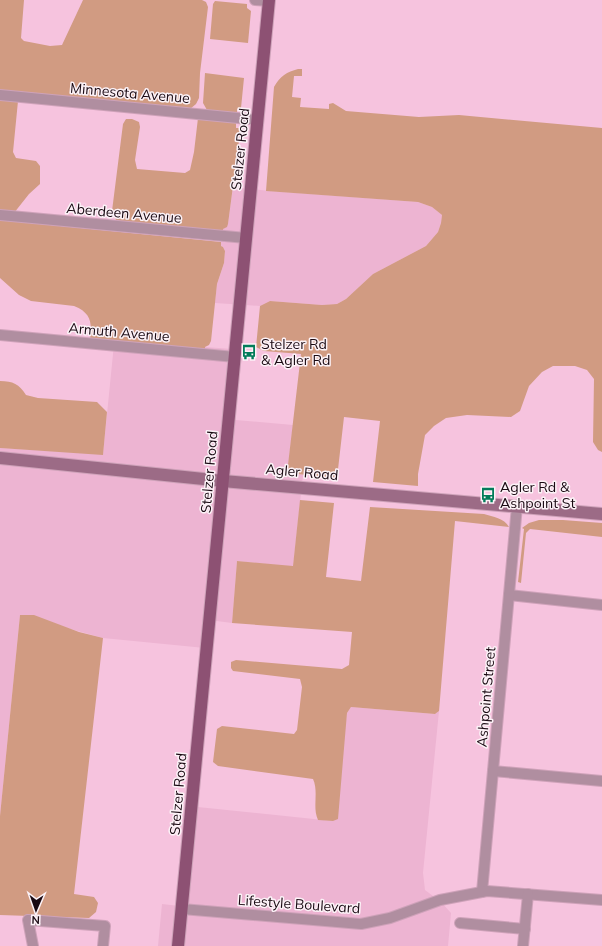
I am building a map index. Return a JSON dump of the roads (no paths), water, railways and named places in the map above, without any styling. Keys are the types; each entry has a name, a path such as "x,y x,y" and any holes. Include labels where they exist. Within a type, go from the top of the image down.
{"main road":[{"name":"Stelzer Road","path":"178,946 269,1"},
{"name":"Agler Road","path":"0,458 223,481 602,514"}],"street":[{"path":"255,0 269,1"},
{"name":"Minnesota Avenue","path":"0,95 258,120"},
{"name":"Aberdeen Avenue","path":"0,215 246,238"},
{"name":"Armuth Avenue","path":"0,335 235,357"},
{"name":"Ashpoint Street","path":"482,892 518,506"},
{"path":"509,595 602,605"},
{"path":"493,771 602,781"},
{"name":"Lifestyle Boulevard","path":"182,909 361,924 390,918 440,900 482,892 602,900"},
{"path":"523,946 528,894"},
{"path":"33,946 28,920 105,926 103,946"},
{"path":"460,923 525,929"}],"place":[{"name":"Stelzer Rd & Agler Rd","path":"249,352"},
{"name":"Agler Rd & Ashpoint St","path":"488,495"}]}
